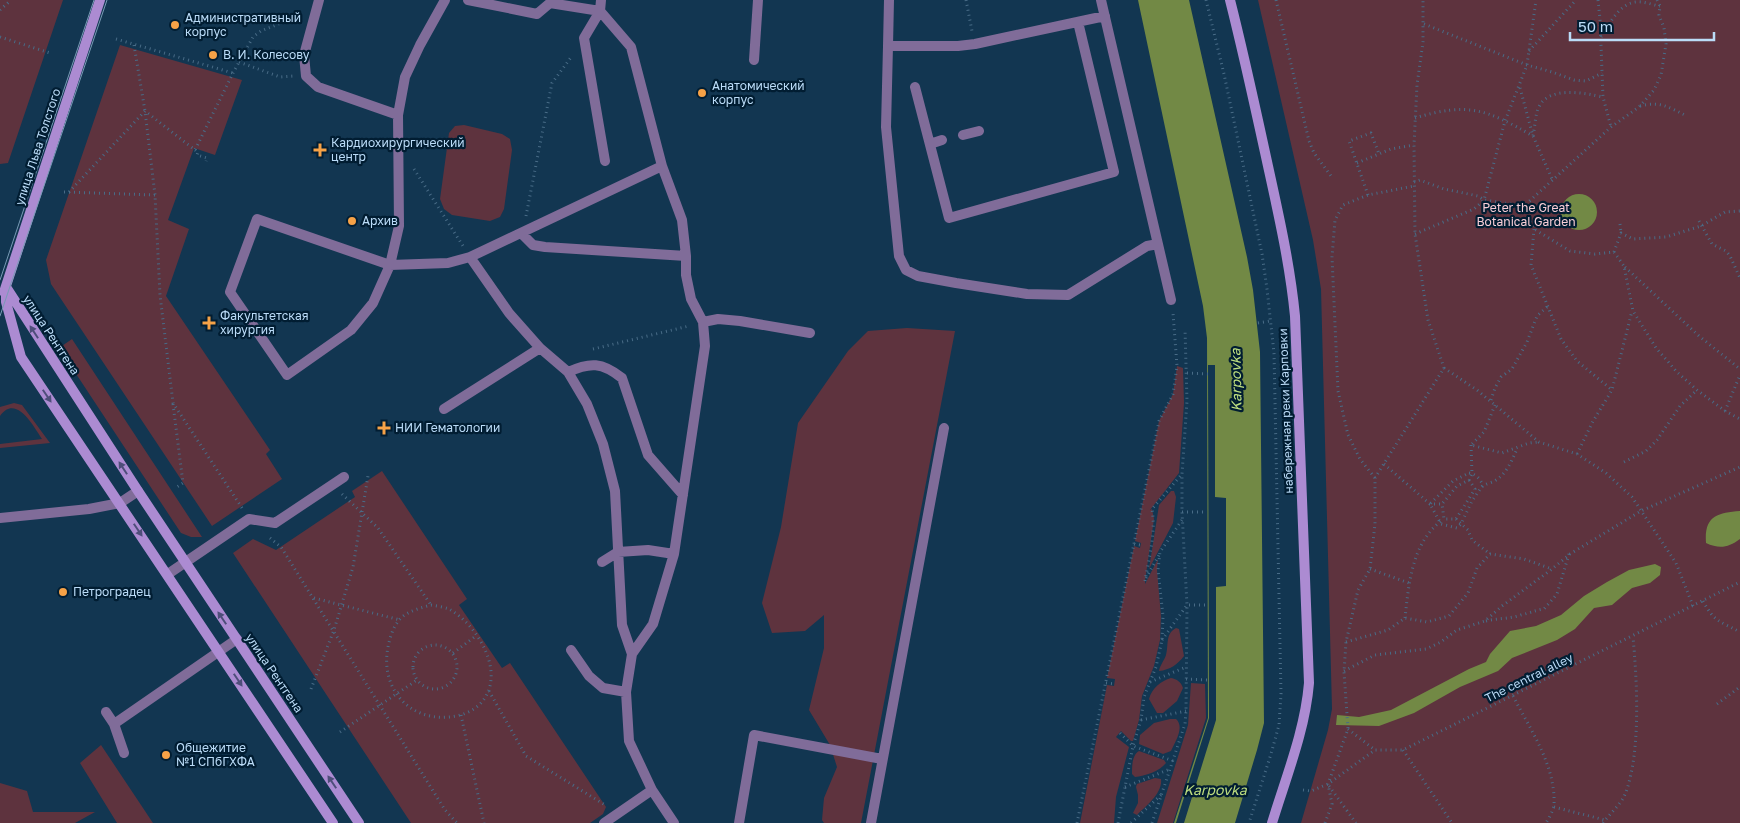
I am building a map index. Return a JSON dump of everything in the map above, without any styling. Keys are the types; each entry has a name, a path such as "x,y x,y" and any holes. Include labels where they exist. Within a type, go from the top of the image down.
{"street":[{"name":"улица Льва Толстого","path":"0,302 100,0"},
{"name":"набережная реки Карповки","path":"1230,0 1247,68 1285,244 1295,316 1309,683 1304,720 1272,823"},
{"name":"улица Рентгена","path":"6,287 138,491 359,823"},
{"name":"улица Рентгена","path":"6,287 6,302 21,357 333,823"}],"lane":[{"path":"445,0 405,77 398,115 399,226 390,265 373,303 351,330 287,375 230,292 257,218 390,265 448,263 470,257 522,234 662,166"},
{"path":"468,0 537,14 550,3 601,5"},
{"path":"754,60 758,0"},
{"path":"889,0 886,127 899,256 906,270 918,276 956,284 1027,294 1068,295 1147,246 1158,244"},
{"path":"1101,0 1171,300"},
{"path":"318,5 304,55 306,76 318,86 398,115"},
{"path":"601,5 584,38 605,161"},
{"path":"601,5 631,47 662,166 682,220 686,275 702,322 705,346 674,554 653,624 632,654 626,692 629,742 652,790 674,823"},
{"path":"888,46 958,46 975,44 1105,16"},
{"path":"915,87 949,218 1114,172 1078,22"},
{"path":"963,135 979,131"},
{"path":"930,144 942,140"},
{"path":"522,234 533,245 544,247 686,256"},
{"path":"470,257 509,313 540,348 568,372 587,404 603,444 615,491 622,625 632,654"},
{"path":"702,322 718,319 740,321 810,334"},
{"path":"444,409 540,348"},
{"path":"568,372 583,366 597,365 611,369 622,378 648,455 683,495"},
{"path":"871,823 944,428"},
{"path":"168,574 249,520 275,523 344,477"},
{"path":"0,518 89,509 120,503 138,491"},
{"path":"602,562 618,552 648,550 674,554"},
{"path":"114,724 237,639"},
{"path":"571,650 589,676 604,688 626,692"},
{"path":"106,712 114,724 124,753"},
{"path":"739,823 754,735 882,759"},
{"path":"604,823 652,790"}],"path":[{"path":"0,10 10,0"},
{"path":"966,0 975,44"},
{"path":"1206,0 1224,74 1262,254 1274,353 1281,694 1278,725 1271,754 1249,823"},
{"path":"1276,0 1309,141 1314,153 1331,176"},
{"path":"1423,0 1424,42 1417,85 1414,145 1415,234 1428,320 1444,368 1491,400 1539,442 1577,454 1606,473 1632,497 1676,563 1693,606"},
{"path":"1415,234 1474,209 1484,200 1505,120 1526,65 1536,0"},
{"path":"1528,52 1576,0"},
{"path":"1598,0 1602,97 1611,127"},
{"path":"1524,206 1611,127 1639,107 1654,90 1661,75 1666,44 1664,28 1659,15 1660,6 1657,0"},
{"path":"1601,37 1619,11 1629,3 1639,2 1660,6"},
{"path":"196,150 233,73 253,37 261,31 318,5"},
{"path":"1424,24 1526,65 1580,81 1593,78 1602,73"},
{"path":"0,37 50,53"},
{"path":"522,234 552,83 584,38"},
{"path":"116,39 233,73"},
{"path":"134,44 145,111 154,196 160,295 183,483 178,487"},
{"path":"239,62 280,77 306,76"},
{"path":"1519,87 1533,136 1552,179"},
{"path":"1533,136 1538,108 1545,99 1553,94 1566,92 1602,97"},
{"path":"1639,107 1652,103 1663,105 1687,116"},
{"path":"1415,118 1433,112 1464,108 1505,120 1533,136"},
{"path":"145,111 196,150 197,154 208,158 206,161"},
{"path":"69,192 145,111"},
{"path":"1368,195 1348,141 1371,133 1379,154"},
{"path":"1357,163 1391,149 1414,145"},
{"path":"413,167 470,257"},
{"path":"1375,478 1360,459 1348,435 1338,391 1332,257 1335,220 1343,205 1368,195 1414,184 1420,180 1444,189 1478,196 1484,200 1524,206"},
{"path":"64,192 154,196"},
{"path":"1524,206 1534,229 1531,264 1561,339 1577,361 1612,390"},
{"path":"1621,233 1633,238 1666,237 1701,226 1725,212 1740,211"},
{"path":"1699,221 1712,244 1726,251 1730,256 1740,278"},
{"path":"1614,252 1621,233 1620,224"},
{"path":"1534,229 1570,251 1595,254 1614,252"},
{"path":"1614,252 1624,266 1699,336 1740,369"},
{"path":"1624,266 1633,311 1656,348 1677,372 1697,390 1725,411 1740,419"},
{"path":"1077,823 1159,421 1173,394 1177,366 1171,300"},
{"path":"1491,400 1495,388 1502,377 1512,369 1527,342 1537,316 1548,306"},
{"path":"1577,454 1592,423 1612,390 1633,311"},
{"path":"1258,322 1270,321"},
{"path":"591,350 702,322"},
{"path":"1152,823 1185,724 1186,711 1187,605 1182,520 1182,474 1187,401 1185,329"},
{"path":"1324,823 1332,804 1328,784 1348,729 1344,672 1346,642 1358,590 1370,569 1375,524 1375,478 1444,368"},
{"path":"1187,373 1207,374"},
{"path":"1725,411 1740,375"},
{"path":"1624,462 1646,450 1657,440 1680,406 1697,390"},
{"path":"173,404 241,507"},
{"path":"1444,519 1442,504 1457,486 1468,480 1472,474 1471,445 1484,432 1495,404"},
{"path":"1384,464 1430,504 1441,524 1457,528 1462,524 1472,500 1484,485 1496,480 1504,473 1518,449 1523,445 1539,442"},
{"path":"1471,445 1502,453 1518,449"},
{"path":"1485,621 1570,554 1641,511 1740,467"},
{"path":"1430,504 1454,481 1469,473 1480,480 1482,485 1480,490"},
{"path":"1182,474 1152,509 1153,526 1145,581 1160,552 1182,520"},
{"path":"311,689 334,630 353,567 368,476"},
{"path":"1468,480 1475,489 1480,490"},
{"path":"333,485 378,528 431,605"},
{"path":"1456,519 1475,489"},
{"path":"1430,504 1442,504"},
{"path":"1182,512 1207,512"},
{"path":"1405,618 1409,583 1414,561 1427,535 1444,519 1456,519 1468,530 1472,540 1490,554 1524,559 1552,569"},
{"path":"1134,544 1140,545"},
{"path":"281,547 445,810 457,823"},
{"path":"1118,823 1144,697 1156,667 1162,640 1163,616 1158,570 1160,552"},
{"path":"1346,642 1388,630 1405,618 1427,622 1450,616 1468,593 1477,568 1490,554"},
{"path":"1344,672 1375,655 1426,649 1441,642 1458,630 1485,621 1544,609 1557,594 1570,554"},
{"path":"1370,569 1409,583"},
{"name":"The central alley","path":"1375,750 1403,750 1740,582"},
{"path":"314,598 400,620"},
{"path":"1703,601 1710,615 1740,632"},
{"path":"431,605 447,608 461,617 488,655 492,673 489,691 479,705 461,716 426,715 410,708 396,694 389,677 386,656 390,635 400,620 417,609 431,605"},
{"path":"1162,640 1187,605"},
{"path":"1187,605 1207,605"},
{"path":"453,653 476,636"},
{"path":"1554,807 1604,821 1617,808 1625,793 1636,739 1636,670 1633,636"},
{"path":"435,644 442,645 453,653 457,668 452,682 438,689 423,685 417,680 413,667 414,660 422,649 435,644"},
{"path":"1150,682 1186,667"},
{"path":"1186,679 1207,680"},
{"path":"340,732 417,680"},
{"path":"1106,683 1115,684"},
{"path":"1717,704 1740,687"},
{"path":"489,691 526,756 618,813"},
{"path":"1513,696 1552,778 1554,807 1546,823"},
{"path":"1140,720 1186,711"},
{"path":"461,716 484,823"},
{"path":"1303,790 1311,791 1328,784 1375,750 1348,729"},
{"path":"1120,732 1133,746 1173,761"},
{"path":"1403,750 1452,823"},
{"path":"1125,787 1170,768"},
{"path":"1328,784 1356,823"},
{"path":"1131,823 1161,795"}],"green space":[{"path":"0,0 63,0 8,163 0,164"},
{"name":"Peter the Great Botanical Garden","path":"1258,0 1740,0 1740,823 1301,823 1328,730 1332,709 1321,289 1313,240"},
{"path":"120,45 242,80 215,155 194,148 168,220 189,229 166,296 270,450 266,454 282,479 212,526 51,284 46,260"},
{"path":"464,125 502,134 510,139 512,150 504,209 500,217 490,221 452,215 444,209 440,199 449,133 455,126"},
{"path":"907,328 955,331 861,823 824,823 822,820 824,798 837,767 830,745 809,710 824,648 824,615 805,631 772,633 762,603 781,527 798,423 848,351 868,331"},
{"path":"72,339 202,537 191,537 181,533 59,348"},
{"path":"1177,366 1183,368 1184,403 1179,473 1150,510 1152,509 1154,519 1145,581 1145,584 1158,559 1157,570 1161,616 1160,640 1154,666 1142,696 1139,720 1133,741 1121,731 1116,737 1129,747 1116,797 1114,823 1080,823 1107,685 1114,686 1115,679 1107,678 1134,546 1140,548 1141,543 1135,541 1159,421 1173,394"},
{"path":"14,403 22,405 50,443 0,448 0,444 42,439 29,420 18,410 12,408 6,410 0,416 0,407"},
{"path":"382,471 467,599 459,605 502,668 510,663 606,807 603,814 590,823 411,823 233,553 253,539 276,550 355,497 352,491"},
{"path":"1171,491 1174,491 1176,497 1173,523 1149,569 1159,505"},
{"path":"1176,628 1179,629 1184,656 1173,666 1159,671 1166,655 1170,633"},
{"path":"1171,678 1178,681 1183,688 1177,701 1163,713 1157,713 1149,699 1150,695 1157,685"},
{"path":"1191,683 1205,684 1206,718 1173,823 1157,823 1188,725"},
{"path":"1176,719 1180,726 1171,751 1163,754 1139,744 1140,735 1154,723"},
{"path":"101,745 153,823 117,823 80,763"},
{"path":"1139,751 1164,760 1166,763 1152,773 1135,777 1132,774 1132,764 1135,755"},
{"path":"1155,778 1161,779 1157,794 1137,815 1133,813 1138,803 1137,784"},
{"path":"0,783 27,791 33,812 95,812 75,823 0,823"}],"water":[{"name":"Karpovka","path":"1138,0 1189,0 1253,290 1260,352 1264,723 1235,823 1174,823 1208,718 1207,338 1203,306"},
{"path":"1579,194 1586,195 1592,199 1596,205 1596,219 1592,225 1586,229 1579,230 1572,229 1566,225 1562,219 1561,212 1562,205 1566,199 1572,195"},
{"path":"1740,511 1740,539 1723,547 1706,543 1707,527 1714,518 1725,513"},
{"path":"1655,564 1661,567 1660,575 1650,583 1632,588 1612,605 1594,608 1575,629 1557,640 1512,658 1498,671 1460,687 1414,713 1379,726 1336,725 1337,715 1359,717 1391,710 1486,662 1490,654 1510,631 1536,626 1561,615 1584,596 1629,570"}],"pier":[{"path":"1208,365 1215,365 1215,497 1226,498 1226,586 1216,587 1216,720 1184,823 1176,823 1209,718"}],"tram line":[{"path":"0,280 94,0"},
{"path":"0,316 107,0"}],"place":[{"name":"Административный корпус","path":"175,25"},
{"name":"В. И. Колесову","path":"213,55"},
{"name":"Анатомический корпус","path":"702,93"},
{"name":"Кардиохирургический центр","path":"320,150"},
{"name":"Архив","path":"352,221"},
{"name":"Факультетская хирургия","path":"209,323"},
{"name":"НИИ Гематологии","path":"384,428"},
{"name":"Петроградец","path":"63,592"},
{"name":"Общежитие №1 СПбГХФА","path":"166,755"}]}
